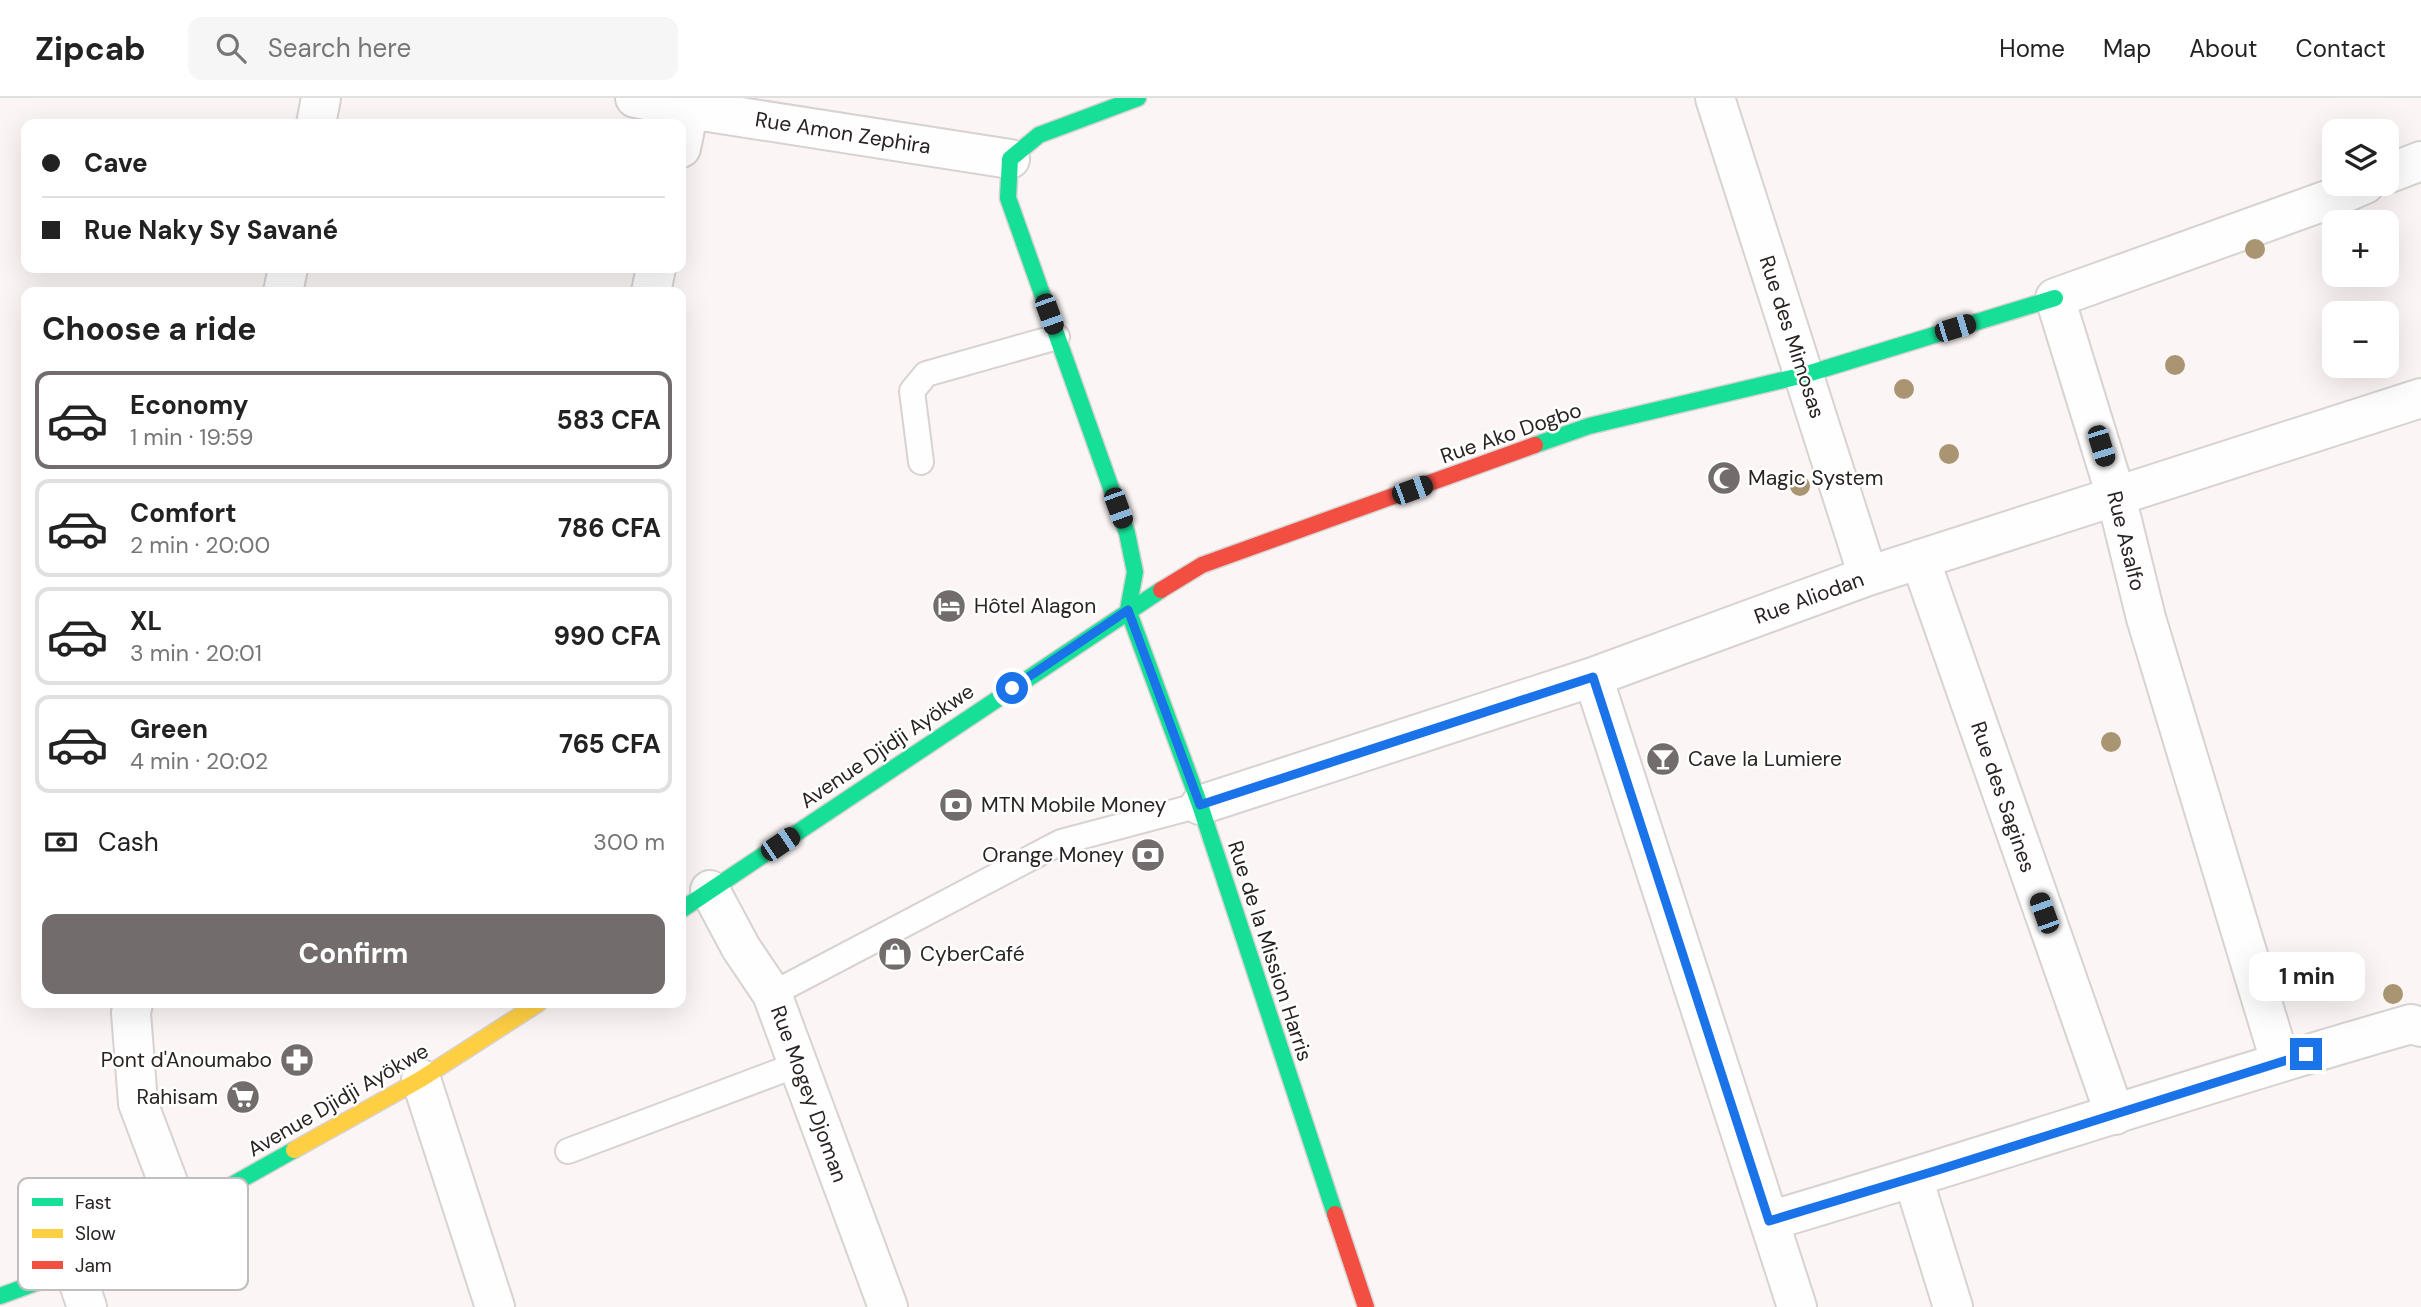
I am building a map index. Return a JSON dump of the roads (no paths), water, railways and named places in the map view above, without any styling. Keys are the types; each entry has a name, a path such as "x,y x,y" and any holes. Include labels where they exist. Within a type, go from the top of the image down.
{"street":[{"path":"317,119 321,98"},
{"name":"Rue Amon Zephira","path":"635,98 689,109 1010,159"},
{"path":"1128,610 1136,572 1127,533 1008,198 1010,159 1039,135 1138,98"},
{"name":"Rue des Mimosas","path":"1715,98 1868,576"},
{"path":"686,124 689,109"},
{"path":"2399,169 2421,160"},
{"path":"2055,298 2338,196"},
{"name":"Rue Ako Dogbo","path":"1128,610 1202,565 1589,426 1804,374 2055,298"},
{"name":"Rue Asalfo","path":"2055,298 2116,496 2146,618 2280,1061"},
{"name":"Rue Aliodan","path":"1200,805 1593,677 1868,576 2421,398"},
{"name":"Rue des Sagines","path":"1920,559 2115,1115"},
{"name":"Rue de la Mission Harris","path":"1128,610 1200,805 1366,1307"},
{"name":"Avenue Djidji Ayökwe","path":"695,900 1128,610"},
{"path":"1593,677 1797,1307"},
{"name":"Rue Mogey Djoman","path":"695,900 741,948 772,994 888,1307"},
{"path":"132,1008 138,1103 166,1178"},
{"name":"Avenue Djidji Ayökwe","path":"244,1178 421,1079 531,1008"},
{"path":"1769,1221 2115,1115 2280,1061 2411,1024 2421,1027"},
{"path":"421,1079 495,1307"},
{"path":"1913,1178 1953,1307"},
{"name":"Avenue Djidji Ayökwe","path":"0,1296 18,1289"},
{"path":"81,1290 87,1307"}],"lane":[{"path":"921,461 912,391 926,374 1058,337"},
{"path":"772,994 1061,842 1200,805"},
{"path":"568,1151 799,1065"}],"place":[{"name":"Magic System","path":"1724,478"},
{"name":"Hôtel Alagon","path":"949,606"},
{"name":"Cave la Lumiere","path":"1663,759"},
{"name":"MTN Mobile Money","path":"956,805"},
{"name":"Orange Money","path":"1148,855"},
{"name":"CyberCafé","path":"895,954"},
{"name":"Pont d'Anoumabo","path":"297,1060"},
{"name":"Rahisam","path":"243,1097"}]}
